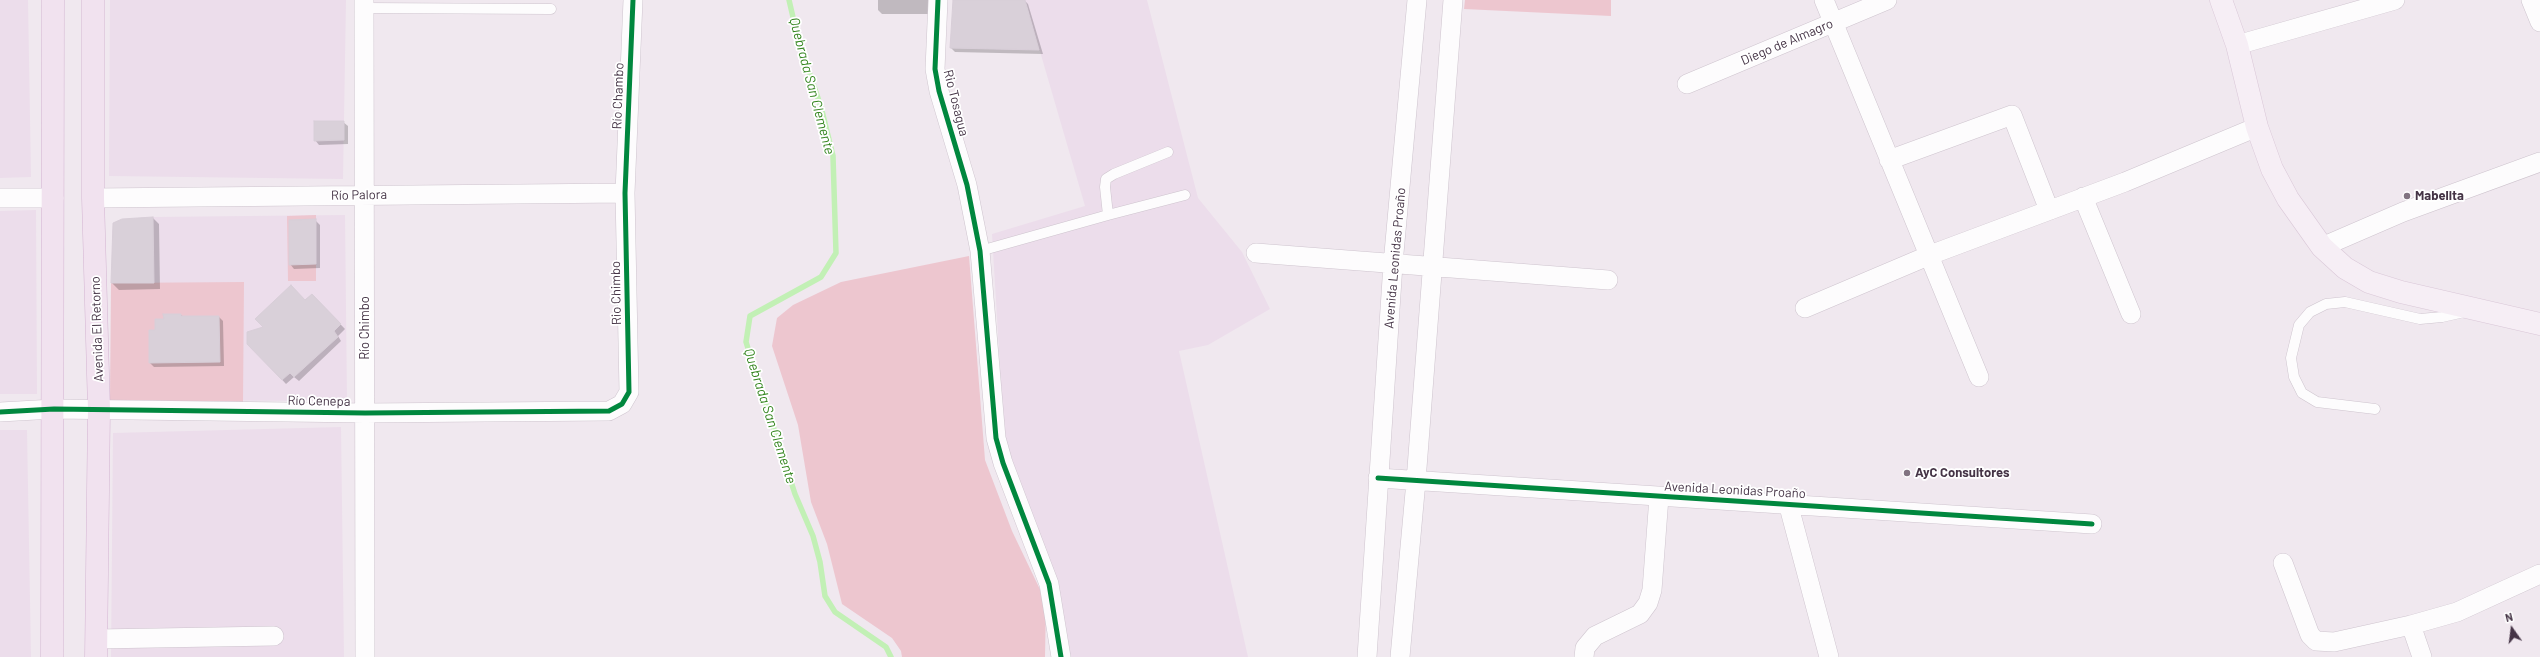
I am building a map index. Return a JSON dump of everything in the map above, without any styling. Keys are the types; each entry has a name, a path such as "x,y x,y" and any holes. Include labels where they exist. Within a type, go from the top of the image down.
{"main road":[{"path":"52,657 54,409 54,0"},
{"name":"Avenida El Retorno","path":"93,0 93,198 100,409 96,648"},
{"path":"2221,0 2237,46 2258,127 2272,169 2288,199 2322,248 2345,268 2369,282 2402,292 2540,324"}],"street":[{"name":"Río Chambo","path":"625,193 633,0"},
{"name":"Rio Tosagua","path":"938,0 935,69 939,91 966,185 980,250 996,438 1003,463 1049,584 1061,657"},
{"name":"Avenida Leonidas Proaño","path":"1417,0 1393,264 1378,478 1659,497 1788,503 2092,524"},
{"path":"1400,657 1416,481 1431,267 1453,0"},
{"path":"1824,0 1979,377"},
{"name":"Diego de Almagro","path":"1687,84 1887,0"},
{"path":"2237,46 2395,0"},
{"path":"2531,0 2540,22"},
{"name":"Río Chimbo","path":"364,4 365,657"},
{"path":"1889,160 2012,115 2049,210"},
{"path":"1805,308 1930,255 2083,197 2258,127"},
{"path":"2322,248 2403,212 2540,162"},
{"name":"Río Palora","path":"93,198 625,193"},
{"name":"Rio Chimbo","path":"625,193 629,392"},
{"path":"2083,197 2131,314"},
{"path":"0,198 54,198"},
{"path":"1256,253 1608,280"},
{"name":"Río Cenepa","path":"0,412 54,409 365,413 609,411 622,404 629,392"},
{"path":"1367,657 1378,478"},
{"path":"1584,657 1585,648 1595,636 1640,614 1648,603 1652,590 1659,497"},
{"path":"1788,503 1828,657"},
{"path":"2283,563 2310,635 2316,641 2334,642 2411,625 2457,612 2540,574"},
{"path":"2411,625 2422,657"},
{"path":"96,648 274,636"}],"lane":[{"path":"364,4 551,9"},
{"path":"1108,215 1105,187 1106,179 1114,174 1168,152"},
{"path":"980,250 1185,195"},
{"path":"2375,408 2317,402 2302,393 2294,377 2291,358 2299,325 2310,312 2326,304 2345,302 2420,319 2442,317 2476,309"}],"shaded area":[{"path":"0,0 28,0 31,177 0,178"},
{"path":"110,0 346,0 343,179 109,176"},
{"path":"1025,0 1147,0 1198,198 1242,252 1270,309 1208,345 1179,351 1248,657 1066,657 1012,473 1004,434 992,234 1085,206"},
{"path":"1465,0 1611,0 1611,16 1464,9"},
{"path":"36,210 37,394 0,394 0,211"},
{"path":"316,215 316,219 289,220 289,264 316,264 316,281 288,281 287,216"},
{"path":"345,215 347,401 110,400 113,223 122,219 153,217"},
{"path":"969,256 985,460 1012,531 1046,602 1045,657 902,657 901,651 892,638 842,604 827,544 811,502 798,425 772,346 777,318 793,305 841,282"},
{"path":"244,282 243,402 110,400 111,283"},
{"path":"341,427 344,657 111,657 113,433"},
{"path":"0,430 27,430 31,657 0,657"}],"building":[{"path":"953,0 1025,0 1039,50 950,48"},
{"path":"314,121 344,121 344,140 314,141"},
{"path":"153,217 154,283 111,283 113,223 122,219"},
{"path":"316,219 316,264 289,265 289,220"},
{"path":"291,285 305,300 312,294 341,324 334,331 338,337 294,377 290,373 282,380 247,344 247,332 263,327 255,319"},
{"path":"163,314 181,314 181,316 219,316 220,362 149,363 149,330 155,330 155,319 164,319"}],"waterway":[{"name":"Quebrada San Clemente","path":"789,0 799,43 821,107 833,156 836,253 821,277 750,316 746,342 795,494 813,536 820,562 825,596 835,612 886,647 891,657"}],"cycle path":[{"path":"0,412 54,409 365,413 609,411 622,404 629,392 625,193 633,0"},
{"path":"938,0 935,69 939,91 967,185 980,251 996,438 1003,463 1049,584 1061,657"},
{"path":"1378,478 2092,524"}],"place":[{"name":"Mabelita","path":"2407,196"},
{"name":"AyC Consultores","path":"1907,473"}]}
